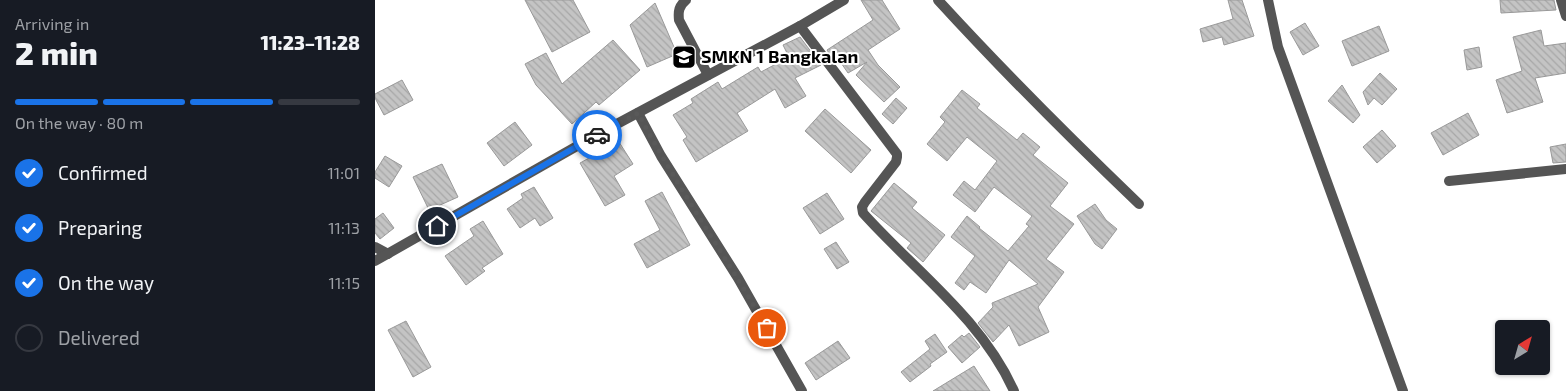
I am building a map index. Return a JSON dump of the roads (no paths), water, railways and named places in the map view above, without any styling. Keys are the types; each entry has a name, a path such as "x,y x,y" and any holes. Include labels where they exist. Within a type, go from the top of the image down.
{"street":[{"path":"686,0 681,5 678,13 679,20 708,76"},
{"path":"375,261 844,0"},
{"path":"938,0 1000,67 1139,204"},
{"path":"1268,0 1279,47 1403,391"},
{"path":"1561,0 1566,16"},
{"path":"800,26 897,154 896,162 862,207 863,213 971,323 994,355 1014,391"},
{"path":"638,113 661,156 738,278 802,391"},
{"path":"1449,181 1566,169"},
{"path":"375,247 388,254"}],"place":[{"name":"SMKN 1 Bangkalan","path":"684,57"}]}
